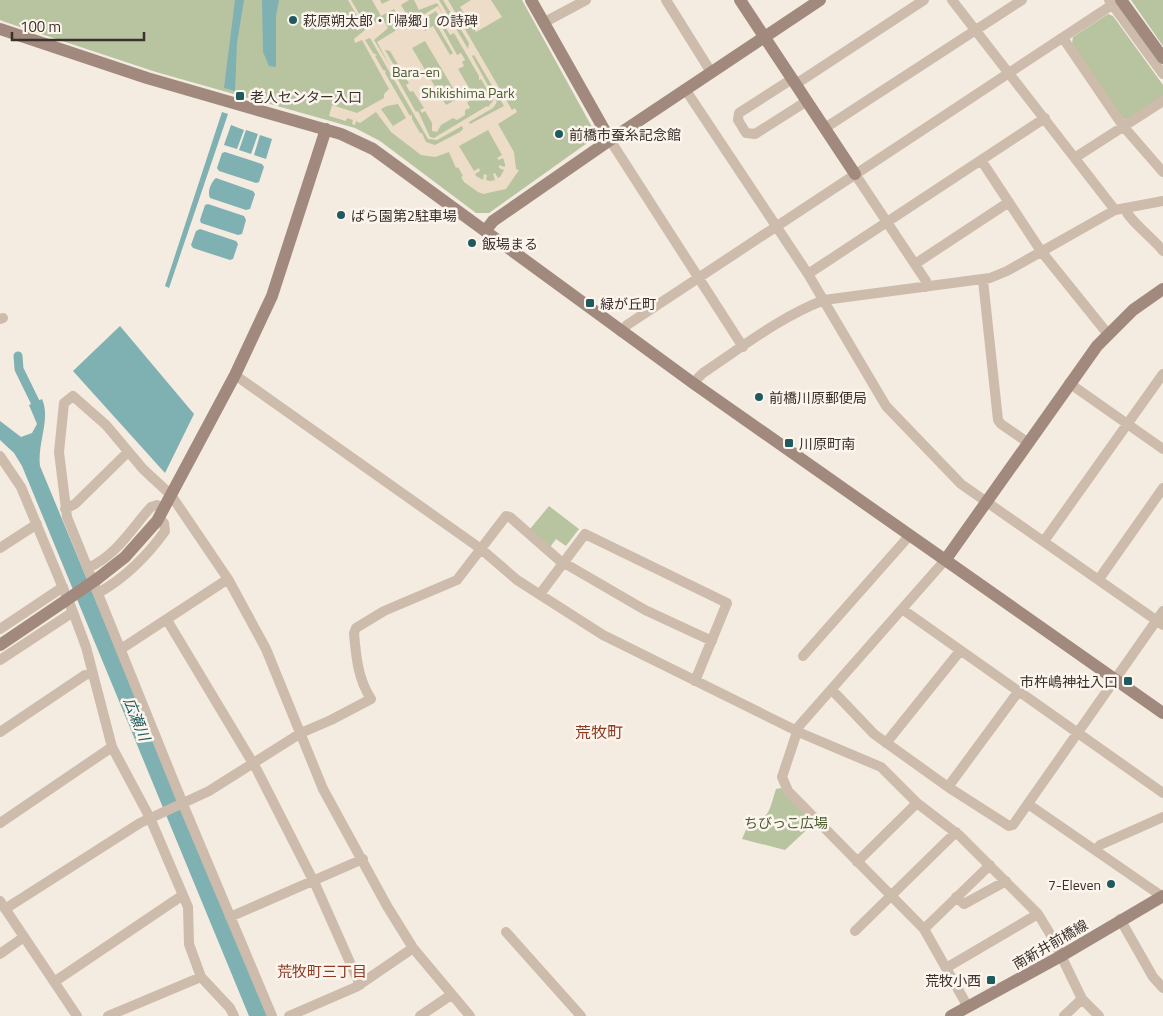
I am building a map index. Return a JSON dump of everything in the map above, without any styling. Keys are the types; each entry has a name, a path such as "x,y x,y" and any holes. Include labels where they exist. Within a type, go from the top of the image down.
{"street":[{"path":"531,0 610,140 697,278 743,346"},
{"path":"543,23 586,0"},
{"path":"666,0 711,72"},
{"path":"740,0 926,281 926,288"},
{"path":"486,230 493,222 610,140 820,0"},
{"path":"807,101 755,134 746,133 738,120 739,113 924,0"},
{"path":"952,0 1076,158 1120,209 1152,236 1163,251"},
{"path":"825,128 1022,0"},
{"path":"621,332 627,325 697,278 1063,38 1114,2"},
{"path":"1114,2 1163,58"},
{"path":"1114,2 1163,74"},
{"path":"0,29 147,78 326,129 358,140 383,154 621,332 1163,713"},
{"path":"1063,38 1123,126 1163,172"},
{"path":"685,89 808,274 883,402 961,484 1160,622"},
{"path":"1076,158 1163,101"},
{"path":"808,274 1045,118"},
{"path":"97,586 125,557 161,513 235,375 272,296 326,129"},
{"path":"981,160 1041,251 1107,334"},
{"path":"693,383 702,373 795,312 824,300 982,280 1007,271 1120,209 1163,200"},
{"path":"915,264 1009,202"},
{"path":"982,280 998,420 1027,442"},
{"path":"970,1012 924,929 784,786 782,772 796,731 946,559 1069,383 1107,334 1133,310 1163,289"},
{"path":"1044,541 1163,374"},
{"path":"235,375 481,549 518,580 596,631 796,731 882,767 916,804 956,832 1038,914 1082,999 1099,1016"},
{"path":"1069,383 1163,449"},
{"path":"272,1016 182,804 65,509 59,452 64,403 67,399 75,396 106,424 128,452 171,496 228,579 266,649 323,789 413,948 470,1016"},
{"path":"65,509 75,504 128,452"},
{"path":"1,458 21,487 73,612 86,647 112,747 150,818 184,895 189,908 189,944 201,976 230,1008 234,1016"},
{"path":"1099,579 1163,488"},
{"path":"0,645 65,601 135,565 163,534 164,524 161,513 154,505 116,549 88,568"},
{"path":"77,1016 3,905 150,818 209,791 300,733 331,720 371,699 363,685 358,670 354,633 356,628 384,612 457,580 507,516 563,562 645,610 712,641"},
{"path":"0,548 37,524"},
{"path":"540,594 585,534 727,603 695,681"},
{"path":"803,656 910,535"},
{"path":"121,649 228,579"},
{"path":"0,629 63,587"},
{"path":"902,609 1163,793"},
{"path":"832,690 869,730 948,787 1009,826 1013,824 1028,804 1115,680 1160,622 1163,611"},
{"path":"0,660 73,612"},
{"path":"167,620 253,763 314,881 360,985"},
{"path":"886,743 960,651"},
{"path":"0,732 85,675 93,673"},
{"path":"948,787 1018,692"},
{"path":"0,823 112,747"},
{"path":"858,862 916,804"},
{"path":"1028,804 1162,896"},
{"path":"1096,850 1100,846 1163,817"},
{"path":"856,932 956,832"},
{"path":"230,917 363,860"},
{"path":"924,929 990,865"},
{"path":"956,897 964,904 1006,882"},
{"path":"54,982 184,895"},
{"name":"南新井前橋線","path":"951,1016 970,1012 1120,919 1162,896"},
{"path":"946,968 1038,914"},
{"path":"1120,919 1153,977 1163,988"},
{"path":"506,932 582,1016"},
{"path":"0,954 24,937"},
{"path":"289,1016 360,985 413,948"},
{"path":"108,1016 201,976"},
{"path":"420,1016 451,995"},
{"path":"1064,1016 1082,999"}],"green space":[{"name":"Shikishima Park","path":"0,0 522,0 597,136 489,213 476,213 380,141 355,128 156,72 5,22 0,20"},
{"path":"1131,0 1163,0 1163,46"},
{"path":"1108,14 1113,16 1163,85 1163,96 1127,119 1123,119 1072,43 1073,37"},
{"path":"549,506 579,529 566,546 556,539 550,547 530,529"},
{"name":"ちびっこ広場","path":"781,788 814,823 785,850 742,839 748,825 765,816 770,808 776,789"}],"shaded area":[{"path":"348,0 351,0 364,22 372,17 375,23 383,19 388,28 374,40 390,66 377,42 403,26 394,9 381,16 372,0 380,0 382,4 390,0 409,0 401,5 411,22 438,6 452,30 437,3 419,10 414,0 439,0 468,49 469,43 443,0 448,0 512,110 515,108 517,112 498,124 514,152 516,169 519,170 506,189 483,194 478,192 464,182 461,177 463,176 458,167 456,168 449,152 435,157 421,155 391,132 376,112 360,123 356,121 355,125 352,124 353,120 347,118 346,121 329,116 332,105 357,113 384,98 384,94 389,89 362,40 355,43 354,39 365,30","holes":["436,11 450,35 454,33 479,76 479,80 481,79 489,93 487,95 491,96 493,101 488,107 434,138 430,137 418,111 416,112 392,69 395,67 385,50 390,51 409,83 406,85 410,92 413,91 424,108 420,110 422,113 425,111 432,123 432,131 437,132 441,125 453,118 457,120 465,115 465,110 470,108 467,102 475,98 458,69 464,66 462,62 465,60 461,53 457,55 439,22 436,24 453,53 450,55 433,26 425,31 419,21","370,38 428,139 437,140 462,126 463,129 435,145 426,142 412,119 412,115 410,116 385,73 386,71 383,70 375,56 377,55 373,53 365,40","425,41 459,98 446,105 412,48","474,55 504,106 470,124 469,122 493,108 497,102 472,56","398,104 406,118 393,126 381,109","488,130 502,155 497,158 499,160 503,158 505,164 505,167 499,165 499,168 504,170 498,178 495,173 493,174 495,180 490,181 486,180 487,175 484,174 483,180 476,176 475,174 480,171 479,168 474,171 459,146"]},
{"path":"471,0 491,0 502,17 476,32 460,7"}],"water":[{"path":"235,0 244,0 237,43 235,91 224,88"},
{"path":"262,0 279,0 276,16 276,67 269,66 263,52"},
{"path":"222,112 228,114 169,288 165,286"},
{"path":"231,125 244,130 237,149 224,145"},
{"path":"246,130 258,134 251,154 239,150"},
{"path":"260,135 272,139 266,159 254,155"},
{"path":"225,152 262,164 264,167 259,182 256,183 219,171 217,168 222,153"},
{"path":"216,178 253,191 255,194 250,209 246,210 210,198 210,187"},
{"path":"208,204 244,216 246,220 242,234 238,235 201,223 200,220 205,205"},
{"path":"200,229 236,241 238,244 233,259 230,260 193,248 191,245 196,231"},
{"path":"120,326 194,414 165,473 73,371"},
{"name":"広瀬川","path":"42,399 45,423 40,449 40,466 268,1016 249,1016 22,466 14,453 0,440 0,421 21,437 32,433 37,424 29,405"}],"waterway":[{"path":"18,356 19,369 40,412"}],"place":[{"name":"萩原朔太郎・「帰郷」の詩碑","path":"293,20"},
{"name":"老人センター入口","path":"240,96"},
{"name":"前橋市蚕糸記念館","path":"559,134"},
{"name":"ばら園第2駐車場","path":"341,215"},
{"name":"飯場まる","path":"472,243"},
{"name":"緑が丘町","path":"590,303"},
{"name":"前橋川原郵便局","path":"759,397"},
{"name":"川原町南","path":"789,443"},
{"name":"市杵嶋神社入口","path":"1128,681"},
{"name":"7-Eleven","path":"1111,884"},
{"name":"荒牧小西","path":"991,980"}],"district":[{"name":"荒牧町","path":"599,732"},
{"name":"荒牧町三丁目","path":"322,971"}],"park label":[{"name":"Bara-en","path":"416,71"}]}
